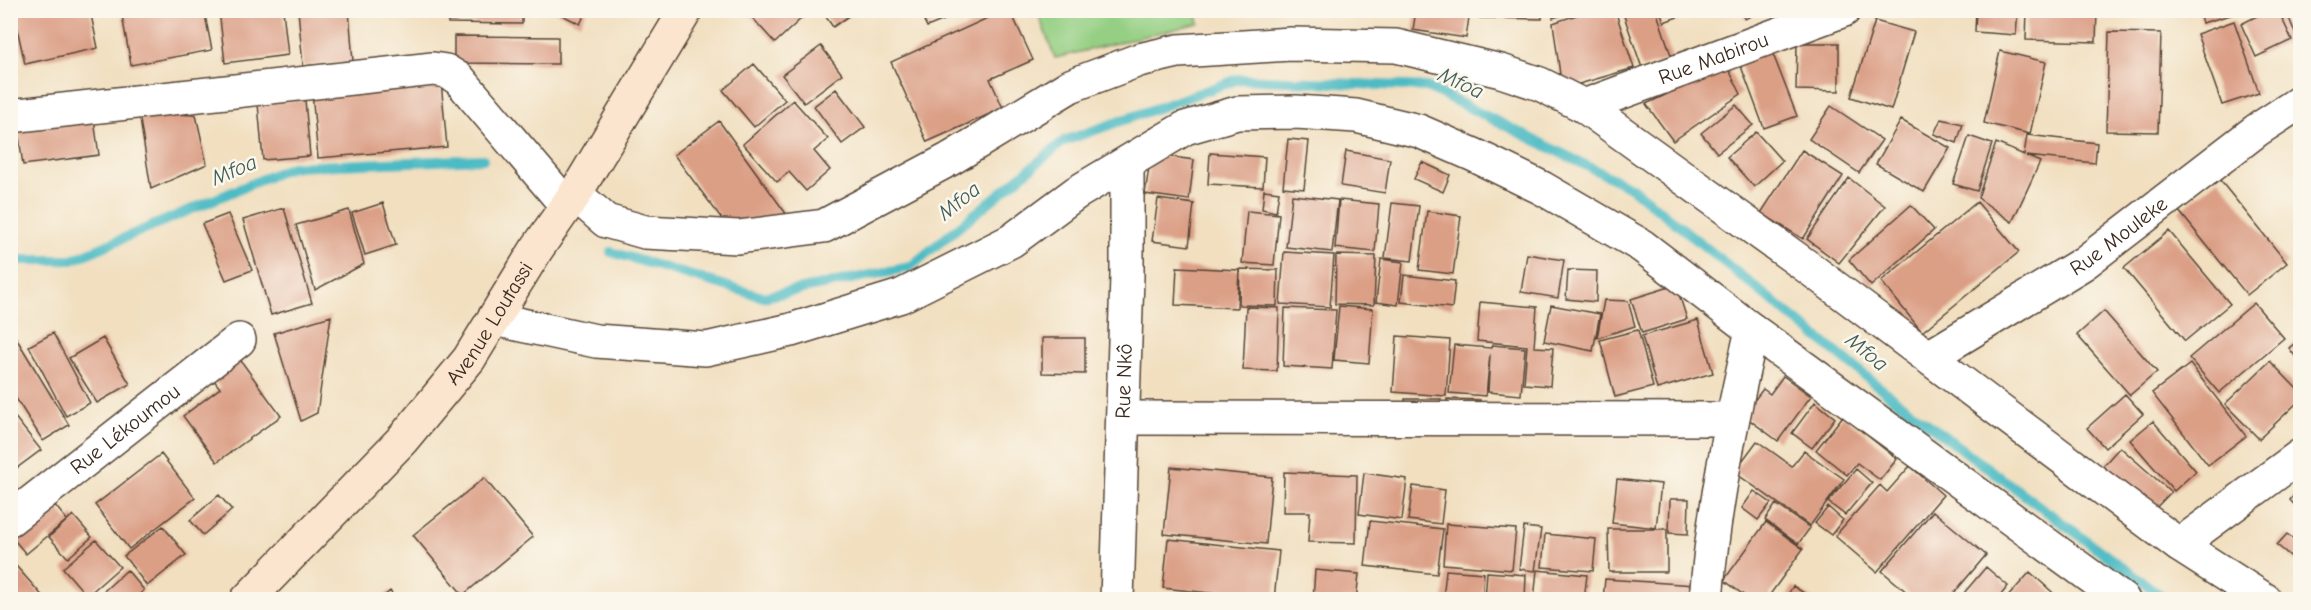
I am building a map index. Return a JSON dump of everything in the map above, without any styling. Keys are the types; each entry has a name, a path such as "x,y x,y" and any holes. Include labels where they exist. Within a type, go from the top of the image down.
{"main road":[{"name":"Avenue Loutassi","path":"247,600 402,440 469,359 536,250 571,200 686,10"}],"street":[{"name":"Rue Mabirou","path":"1584,106 1844,10"},
{"path":"10,116 433,69 446,71 459,79 571,200 606,221 645,232 738,237 824,225 950,159 1070,86 1139,60 1178,51 1291,44 1396,46 1501,71 1540,84 1584,106 1929,357 2179,545 2265,600"},
{"name":"Rue Mouleke","path":"1929,357 2084,263 2257,130 2301,102"},
{"path":"494,319 596,340 706,348 791,330 901,296 1011,241 1076,193 1185,128 1237,113 1296,112 1356,116 1419,131 1474,155 1542,188 1642,246 1752,330 2123,600"},
{"name":"Rue Nkô","path":"1117,600 1127,276 1127,163"},
{"path":"1706,600 1709,563 1732,419 1752,330"},
{"name":"Rue Lékoumou","path":"10,519 239,340"},
{"path":"1123,418 1732,419"},
{"path":"2179,545 2301,456"}],"green space":[{"path":"1037,11 1196,11 1199,23 1055,58"}],"building":[{"path":"13,10 90,10 98,48 25,64"},
{"path":"121,10 204,10 212,50 131,65"},
{"path":"219,10 283,10 288,55 225,63"},
{"path":"298,10 349,10 353,62 303,66"},
{"path":"448,10 522,10 522,24 448,23"},
{"path":"552,10 587,10 580,24"},
{"path":"753,10 801,10 805,15 775,43 749,14"},
{"path":"821,10 857,10 833,27"},
{"path":"919,10 960,10 961,13 927,27"},
{"path":"1005,10 1010,10 1033,60 990,79 1003,108 927,142 891,62"},
{"path":"1416,10 1470,10 1466,38 1413,30"},
{"path":"1480,10 1542,10 1542,19 1480,18"},
{"path":"1553,10 1574,10 1574,11 1553,18"},
{"path":"1591,10 1615,10 1634,68 1562,89 1553,23"},
{"path":"1622,10 1656,10 1672,58 1642,68"},
{"path":"1660,10 1694,10 1694,11 1664,22"},
{"path":"1741,10 1762,10 1745,19"},
{"path":"1976,10 2018,10 2016,35 1975,32"},
{"path":"2027,10 2097,10 2096,42 2026,40"},
{"path":"2198,10 2245,10 2245,11 2202,23"},
{"path":"2269,10 2278,10 2292,40 2256,57 2241,24"},
{"path":"2286,10 2300,10 2300,46"},
{"path":"1875,21 1914,32 1891,110 1851,97"},
{"path":"2234,21 2259,93 2222,105 2197,34"},
{"path":"2109,32 2161,33 2158,132 2106,131"},
{"path":"454,36 558,37 558,64 454,63"},
{"path":"1797,43 1839,43 1839,91 1796,90"},
{"path":"821,46 842,74 804,103 782,75"},
{"path":"1771,49 1797,116 1764,128 1739,61"},
{"path":"2000,51 2046,62 2030,134 1984,123"},
{"path":"754,64 785,100 754,127 723,90"},
{"path":"1727,66 1741,94 1673,141 1646,104"},
{"path":"441,81 447,147 318,158 312,93"},
{"path":"836,89 865,127 842,144 814,106"},
{"path":"305,100 310,156 263,160 258,104"},
{"path":"793,100 828,139 814,151 830,170 806,191 789,172 777,182 743,144"},
{"path":"1736,105 1753,125 1717,153 1701,133"},
{"path":"1831,106 1882,140 1859,173 1809,139"},
{"path":"139,113 196,115 207,164 151,189"},
{"path":"1941,119 1963,124 1957,143 1934,134"},
{"path":"94,120 99,155 23,165 18,130"},
{"path":"1901,120 1950,148 1924,192 1876,164"},
{"path":"719,121 787,215 725,223 674,155"},
{"path":"1756,132 1782,161 1754,187 1727,157"},
{"path":"2027,135 2097,143 2095,163 2026,156 2040,162 2012,222 1978,198 1996,143 2024,155"},
{"path":"1969,136 1992,144 1977,191 1953,184"},
{"path":"1288,139 1309,141 1304,189 1283,187"},
{"path":"1802,150 1843,176 1803,239 1761,213"},
{"path":"1346,151 1390,159 1385,193 1341,186"},
{"path":"1210,153 1265,157 1263,187 1208,184"},
{"path":"1151,154 1194,160 1189,200 1145,194"},
{"path":"1422,162 1450,175 1443,192 1414,179"},
{"path":"1849,178 1885,206 1839,263 1807,239"},
{"path":"2219,179 2287,263 2247,295 2179,211"},
{"path":"1264,190 1279,192 1276,212 1262,209"},
{"path":"1292,195 1338,200 1332,252 1286,247"},
{"path":"1158,199 1194,204 1189,246 1152,241"},
{"path":"1339,200 1379,204 1375,252 1335,248"},
{"path":"1977,202 2019,252 1922,332 1881,281"},
{"path":"383,203 396,245 365,255 352,213"},
{"path":"1392,203 1419,206 1412,261 1385,258"},
{"path":"1911,205 1934,230 1871,286 1849,260"},
{"path":"284,208 312,303 271,315 243,220"},
{"path":"349,210 364,264 315,290 296,225"},
{"path":"1247,211 1279,214 1274,265 1242,263"},
{"path":"1427,211 1461,216 1453,274 1419,270"},
{"path":"228,214 252,270 226,280 202,224"},
{"path":"2169,231 2230,304 2185,341 2124,268"},
{"path":"1284,252 1334,255 1330,307 1280,304"},
{"path":"1527,254 1564,260 1558,298 1521,292"},
{"path":"1336,255 1376,256 1374,305 1335,304"},
{"path":"1381,259 1403,262 1398,305 1376,302"},
{"path":"1177,267 1239,270 1237,308 1175,305"},
{"path":"1240,269 1278,270 1277,306 1239,305"},
{"path":"1568,270 1597,271 1596,302 1566,299"},
{"path":"1404,275 1455,281 1452,308 1401,302"},
{"path":"1676,285 1687,319 1642,333 1631,299"},
{"path":"1604,300 1628,301 1635,326 1597,338"},
{"path":"1480,302 1537,307 1534,347 1553,348 1550,386 1524,384 1527,346 1477,341"},
{"path":"2254,303 2284,338 2219,393 2189,358"},
{"path":"1551,305 1600,314 1593,351 1544,341"},
{"path":"1339,306 1373,309 1369,363 1334,360"},
{"path":"1246,307 1279,308 1277,371 1243,370"},
{"path":"1285,308 1336,310 1332,369 1283,366"},
{"path":"2104,311 2157,372 2130,395 2077,335"},
{"path":"331,316 317,413 301,421 274,333"},
{"path":"1698,320 1713,373 1657,389 1642,336"},
{"path":"1638,330 1653,387 1615,397 1600,340"},
{"path":"53,333 90,403 66,416 29,346"},
{"path":"1397,336 1450,340 1446,396 1393,392"},
{"path":"16,338 69,425 43,441 10,389 10,341"},
{"path":"103,338 130,384 97,403 69,358"},
{"path":"1042,338 1085,338 1085,374 1042,373"},
{"path":"2300,339 2300,363 2289,348"},
{"path":"1454,345 1525,348 1521,395 1488,392 1490,354 1486,396 1449,393"},
{"path":"236,354 281,416 217,462 183,416 220,388 209,374"},
{"path":"2270,361 2300,392 2300,400 2259,439 2225,404"},
{"path":"2190,364 2246,436 2208,465 2152,393"},
{"path":"1783,376 1811,396 1778,441 1743,415 1763,389 1770,394"},
{"path":"2125,394 2143,414 2105,448 2087,428"},
{"path":"1405,399 1441,399 1441,414 1406,413"},
{"path":"1447,399 1480,400 1480,415 1447,414"},
{"path":"1815,402 1835,418 1812,448 1792,433"},
{"path":"10,411 41,450 10,473"},
{"path":"1843,416 1897,459 1880,480 1857,463 1847,475 1816,450"},
{"path":"2153,421 2196,471 2174,491 2130,440"},
{"path":"1757,441 1792,466 1804,451 1844,479 1810,526 1734,472"},
{"path":"2120,447 2171,492 2152,512 2102,467"},
{"path":"161,454 195,498 129,549 95,505"},
{"path":"1910,466 1943,495 1877,572 1835,536 1880,485 1887,492"},
{"path":"1171,467 1272,477 1266,544 1164,534"},
{"path":"1856,469 1872,483 1845,515 1828,502"},
{"path":"1284,472 1357,475 1356,543 1308,542 1310,512 1283,512"},
{"path":"1364,473 1407,479 1402,520 1359,514"},
{"path":"484,478 533,537 463,595 413,535"},
{"path":"1617,479 1661,484 1656,528 1612,523"},
{"path":"1413,486 1445,490 1441,524 1408,520"},
{"path":"2300,489 2300,511 2290,500"},
{"path":"1754,491 1771,503 1758,520 1742,508"},
{"path":"219,495 232,510 203,535 190,520"},
{"path":"49,498 67,520 26,554 10,535 10,529"},
{"path":"1670,499 1689,499 1688,534 1669,533"},
{"path":"1776,504 1810,528 1798,544 1765,520"},
{"path":"1828,507 1843,520 1831,535 1815,523"},
{"path":"1933,511 1986,555 1948,600 1916,600 1882,571"},
{"path":"73,515 92,537 68,558 49,537"},
{"path":"1370,521 1443,529 1437,574 1365,566"},
{"path":"1766,522 1803,549 1766,600 1750,600 1724,580"},
{"path":"1446,524 1516,529 1512,570 1443,564"},
{"path":"163,526 186,555 147,586 124,556"},
{"path":"1524,527 1541,529 1535,571 1519,569"},
{"path":"1608,529 1667,529 1667,572 1609,572"},
{"path":"1545,534 1596,539 1593,571 1542,567"},
{"path":"2287,534 2300,544 2300,564 2277,545"},
{"path":"1168,539 1279,551 1274,600 1163,588"},
{"path":"96,540 120,567 87,596 63,568"},
{"path":"10,559 46,600 10,600"},
{"path":"1986,567 2008,586 1997,600 1958,600"},
{"path":"127,570 144,590 134,600 94,600"},
{"path":"1315,570 1359,574 1356,600 1313,600"},
{"path":"1446,570 1484,573 1482,600 1443,600"},
{"path":"1537,570 1587,575 1584,600 1534,600"},
{"path":"1487,572 1526,575 1525,600 1485,600"},
{"path":"2030,572 2061,600 2005,600"},
{"path":"1605,579 1695,585 1694,600 1603,600"},
{"path":"1793,586 1815,600 1785,600"},
{"path":"390,591 397,600 379,600"}],"waterway":[{"name":"Mfoa","path":"611,252 763,297 910,267 1064,141 1239,79 1427,87 1632,188 1894,399 2167,600"},
{"name":"Mfoa","path":"10,260 72,260 291,167 483,159"}]}
